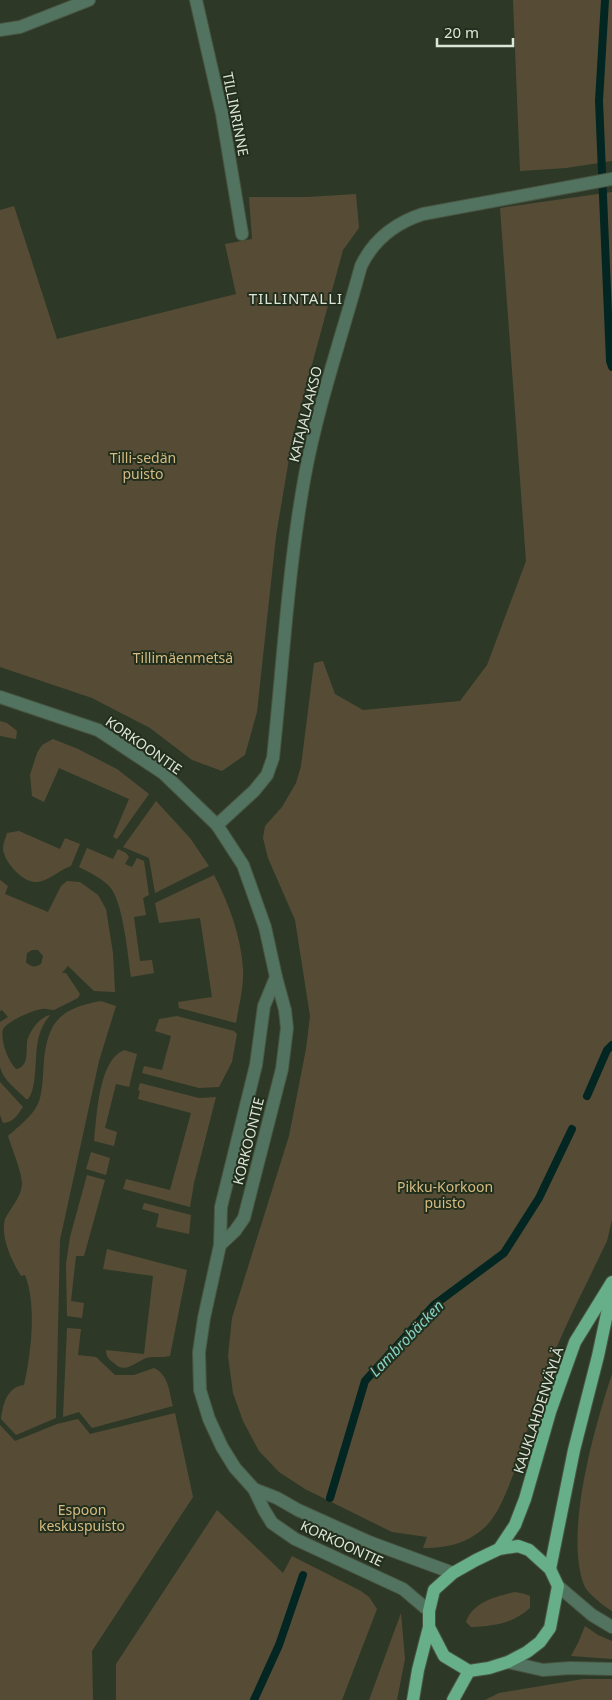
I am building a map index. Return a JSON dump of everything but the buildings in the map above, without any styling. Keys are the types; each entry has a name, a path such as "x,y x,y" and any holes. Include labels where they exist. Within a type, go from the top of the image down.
{"main road":[{"name":"KAUKLAHDENVÄYLÄ","path":"499,1549 515,1525 525,1500 550,1412 575,1342 612,1282"},
{"path":"550,1569 574,1450 598,1356 612,1290"},
{"path":"413,1700 418,1670 430,1627 429,1611 434,1590 453,1573 499,1549 518,1546 529,1550 550,1569 558,1586 550,1628 540,1642 527,1652 508,1662 489,1668 469,1671 444,1656 430,1627"},
{"path":"453,1700 469,1671"}],"street":[{"path":"0,30 20,27 88,0"},
{"name":"TILLINRINNE","path":"196,0 222,114 242,234"},
{"name":"KATAJALAAKSO","path":"217,825 254,791 267,775 273,758 294,553 305,475 315,428 361,266 368,253 382,236 408,218 612,179"},
{"name":"KORKOONTIE","path":"0,697 98,730 163,773 217,825 243,865 265,927 285,1010 287,1028 282,1069 244,1218 236,1231 220,1245"},
{"name":"KORKOONTIE","path":"276,977 264,1006 256,1066 221,1207 220,1245 199,1352 200,1390 209,1419 222,1447 235,1468 254,1489 272,1523 295,1539 396,1585 429,1611"},
{"name":"KORKOONTIE","path":"254,1489 369,1542 453,1573"},
{"path":"558,1586 592,1615 612,1627"},
{"path":"508,1662 543,1670 612,1668"}],"green space":[{"path":"513,0 612,0 612,161 566,168 520,171"},
{"name":"Pikku-Korkoon puisto","path":"612,192 612,1220 607,1241 548,1368 514,1473 497,1511 488,1524 466,1540 441,1547 423,1548 427,1537 392,1532 305,1489 279,1472 259,1451 243,1421 233,1393 228,1356 232,1318 289,1136 306,1049 310,1016 295,920 268,858 263,838 265,826 282,807 296,783 301,766 314,663 323,661 335,694 363,710 460,701 487,665 526,561 500,208"},
{"name":"Tilli-sedän puisto","path":"356,194 359,228 343,250 293,435 276,536 257,712 245,755 222,771 192,760 150,728 92,698 0,667 0,210 14,206 57,339 236,294 225,244 252,239 249,197 308,197"},
{"path":"0,721 7,723 17,731 16,739 0,736"},
{"path":"53,739 78,749 117,769 149,794 117,839 113,837 129,799 59,768 44,802 32,796 30,775 37,753 42,745"},
{"path":"156,801 190,838 209,866 155,893 149,858 123,847"},
{"path":"19,831 60,849 65,838 80,844 71,866 40,881 36,882 25,879 10,865 3,848 7,833"},
{"path":"87,848 113,859 118,849 126,853 129,857 125,864 132,867 137,858 144,861 149,895 143,898 146,915 134,917 140,961 152,960 154,973 131,977 124,929 114,893 102,880 79,867"},
{"path":"214,875 225,897 233,920 242,957 243,983 236,1023 179,1008 178,1002 212,997 200,918 159,923 155,903"},
{"path":"0,880 8,886 5,894 48,912 61,886 67,881 80,882 98,895 106,909 113,953 115,992 94,991 68,966 62,973 66,973 80,994 78,998 54,1010 44,1009 27,1014 15,1019 3,1029 5,1050 16,1069 20,1068 25,1062 27,1042 32,1030 38,1022 50,1015 43,1025 39,1036 35,1078 28,1099 7,1080 0,1067 0,1022 8,1017 2,1010 0,1011","holes":["32,950 38,950 43,956 41,964 29,965 26,962 27,953"]},
{"path":"101,1001 116,1006 99,1061 60,1240 56,1418 16,1435 1,1419 7,1397 18,1386 24,1385 31,1344 32,1315 29,1287 25,1275 21,1276 5,1241 5,1219 18,1198 22,1184 19,1167 8,1136 27,1119 38,1104 42,1089 46,1046 49,1035 59,1018 76,1008"},
{"path":"177,1016 234,1031 237,1034 232,1062 219,1087 199,1088 142,1073 144,1066 162,1070 171,1036 155,1031 159,1019"},
{"path":"124,1050 137,1054 129,1087 116,1084 105,1128 117,1132 114,1146 94,1141 96,1118 104,1077 115,1056"},
{"path":"0,1082 23,1107 15,1118 7,1123 3,1123 0,1115"},
{"path":"140,1083 199,1098 216,1097 194,1183 190,1207 123,1189 126,1179 170,1190 191,1113 138,1099"},
{"path":"91,1152 110,1158 106,1175 86,1169"},
{"path":"87,1175 105,1180 84,1256 76,1256 71,1301 84,1303 82,1318 67,1316 66,1264 70,1237"},
{"path":"144,1203 191,1215 189,1234 156,1227 159,1214 142,1209"},
{"path":"107,1249 187,1270 170,1356 146,1358 126,1368 118,1366 108,1358 106,1350 144,1354 153,1276 103,1269"},
{"path":"67,1328 81,1329 78,1355 96,1357 115,1375 134,1375 154,1368 159,1371 168,1384 173,1406 92,1428 79,1412 63,1417"},
{"path":"612,1374 612,1611 592,1596 584,1585 579,1563 578,1537 584,1479 590,1450"},
{"name":"Espoon keskuspuisto","path":"175,1413 193,1497 92,1651 93,1700 0,1700 0,1425 15,1441 57,1424 78,1419 90,1434"},
{"path":"217,1510 283,1573 292,1556 361,1591 369,1597 377,1609 342,1700 116,1700 116,1664"},
{"path":"515,1592 530,1596 530,1608 516,1618 495,1625 471,1627 466,1622 469,1615 479,1605 493,1598"},
{"path":"401,1613 405,1659 397,1700 369,1700"},
{"path":"585,1626 598,1635 612,1641 612,1659 571,1656"},
{"path":"583,1679 612,1679 612,1700 485,1700 499,1693"}],"waterway":[{"name":"Lambrobäcken","path":"605,0 599,101 610,361 612,367"},
{"name":"Lambrobäcken","path":"587,1096 607,1050 612,1045"},
{"name":"Lambrobäcken","path":"330,1498 365,1381 434,1305 504,1253 539,1198 572,1129"},
{"name":"Lambrobäcken","path":"254,1700 279,1645 303,1575"}],"district":[{"name":"TILLINTALLI","path":"296,298"}],"park label":[{"name":"Tillimäenmetsä","path":"183,657"}]}
